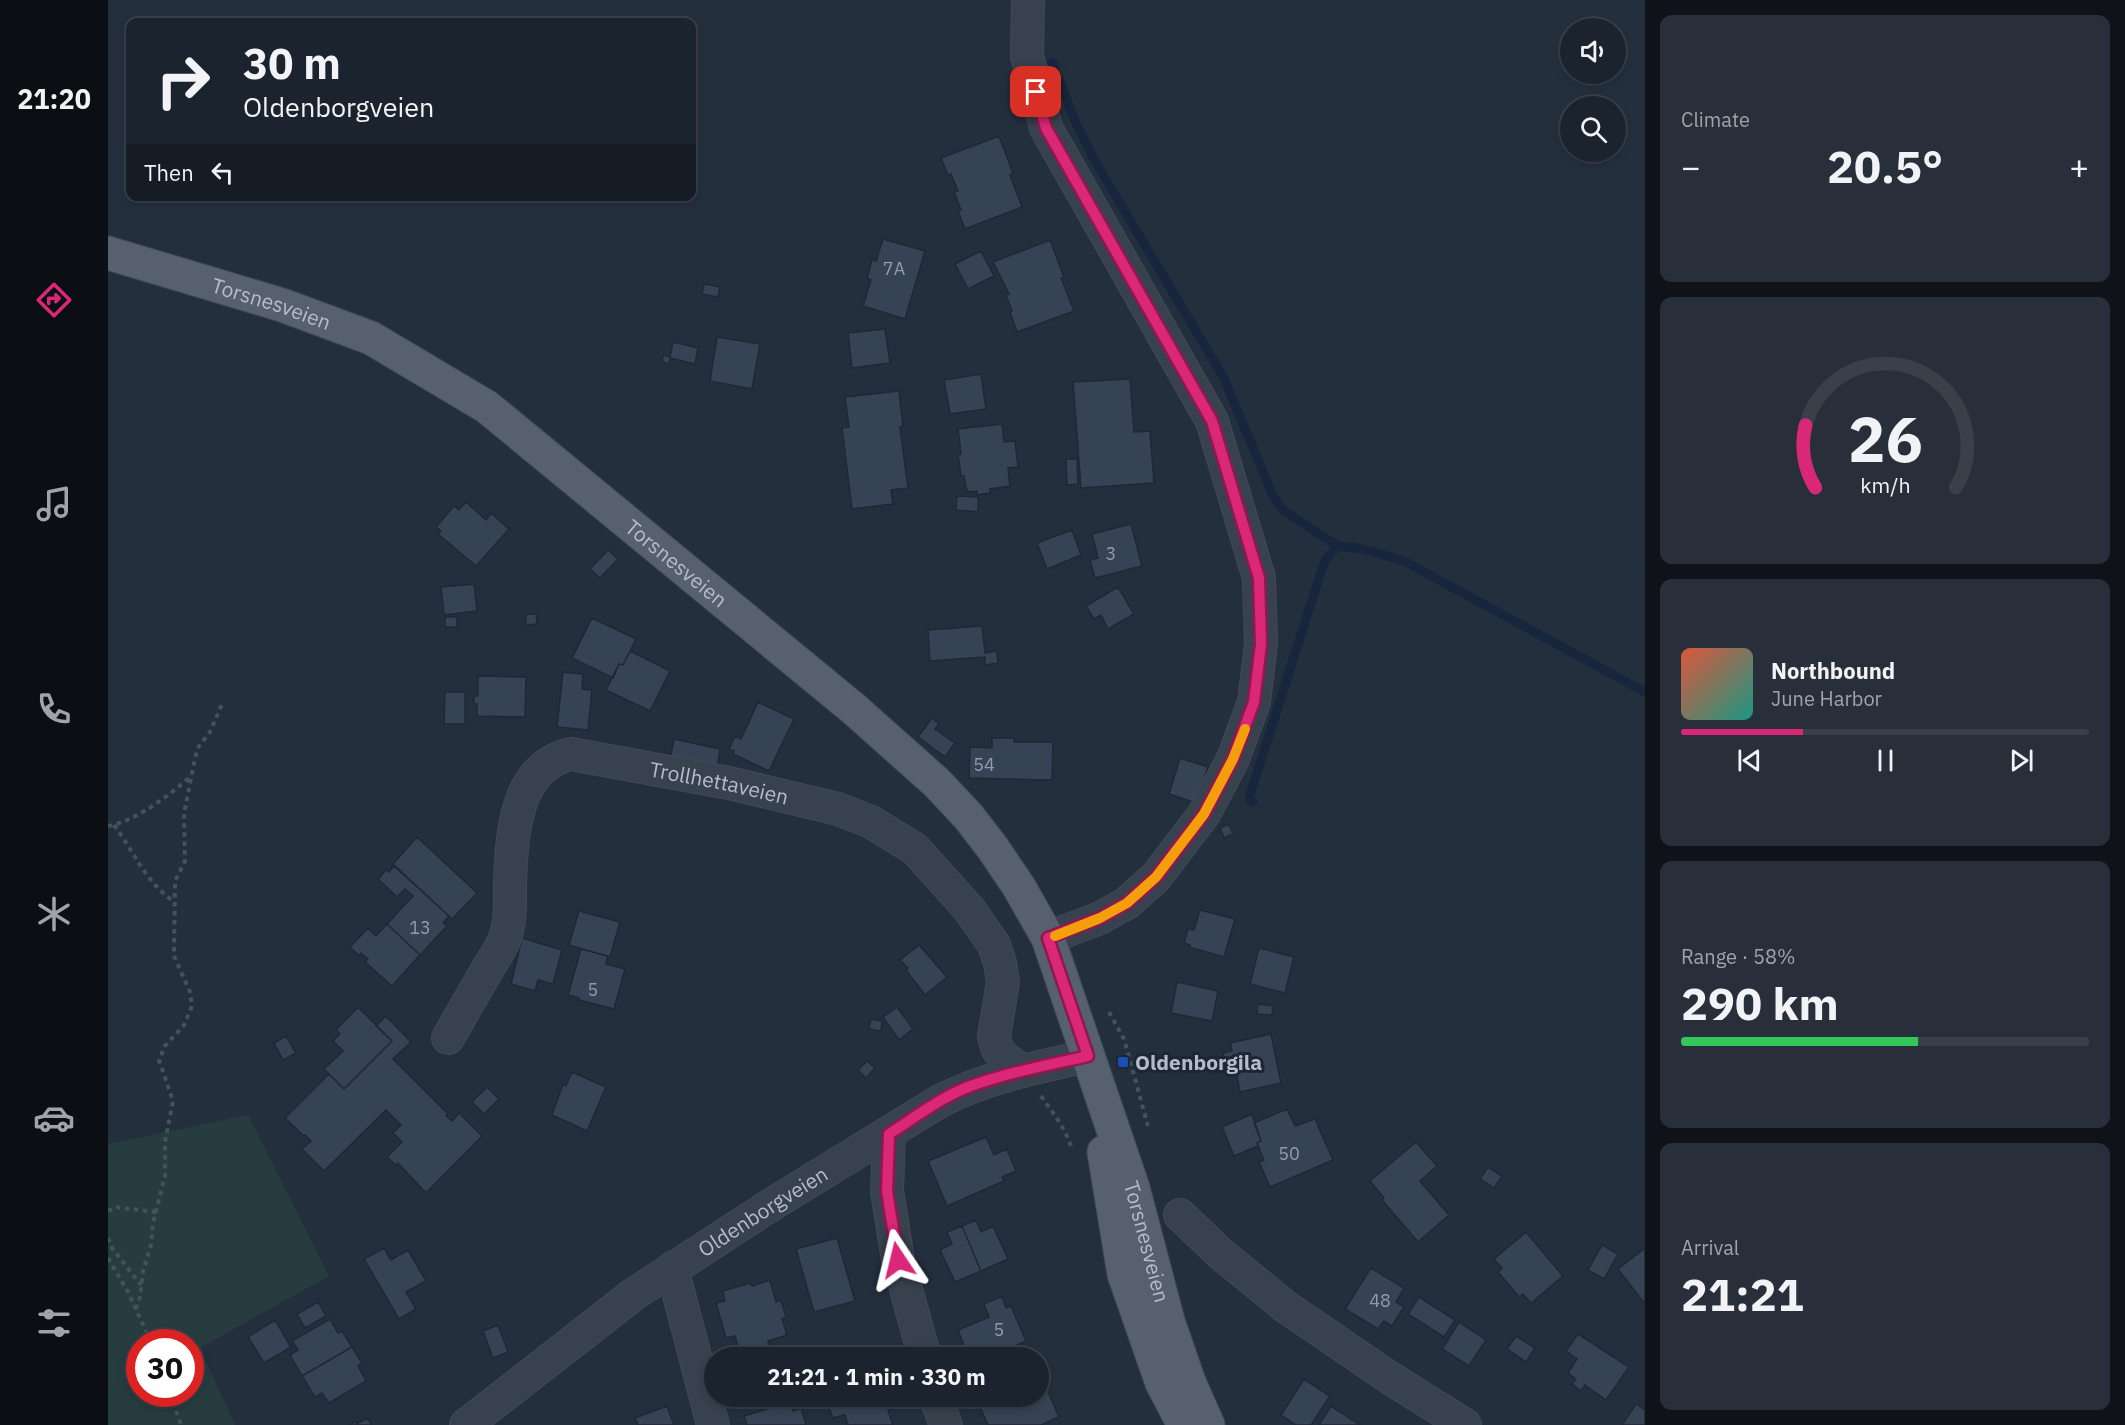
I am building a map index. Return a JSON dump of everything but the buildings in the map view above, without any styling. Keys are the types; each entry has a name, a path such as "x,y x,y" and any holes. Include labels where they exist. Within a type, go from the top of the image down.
{"main road":[{"name":"Torsnesveien","path":"108,253 282,305 371,338 487,407 854,709 937,783 968,816 1019,887 1048,938 1133,1188 1168,1321 1189,1382 1208,1425"},
{"name":"Torsnesveien","path":"1088,1056 1124,1274 1162,1383 1184,1425"}],"street":[{"path":"1028,0 1027,56 1046,128 1212,421 1259,578 1261,644 1254,702 1233,759 1204,814 1156,877 1127,903 1100,918 1048,938"},
{"name":"Trollhettaveien","path":"448,1038 505,939 509,920 514,831 521,799 544,766 558,757 571,754 729,783 838,808 871,822 915,849 969,909 994,945 1003,982 994,1036 997,1048 1004,1058 1023,1071"},
{"name":"Oldenborgveien","path":"466,1425 634,1294 672,1268 940,1101 967,1087 1088,1056"},
{"path":"889,1134 887,1191 898,1260 922,1347"},
{"name":"Torsnesveien","path":"1180,1215 1221,1254 1286,1307 1390,1378 1465,1425"},
{"path":"672,1268 713,1425"},
{"path":"939,1407 946,1425"}],"path":[{"path":"136,1309 165,1176 166,1135 173,1101 159,1060 165,1046 184,1025 192,1006 190,992 174,956 173,902 175,881 185,861 183,822 190,778 199,746 208,736 222,704"},
{"path":"108,826 138,814 190,778"},
{"path":"114,825 133,851 144,873 157,889 173,902"},
{"path":"108,1211 115,1207 156,1212"},
{"path":"108,1238 112,1248 141,1286"},
{"path":"108,1258 128,1292 145,1329"},
{"path":"175,1407 181,1425"}],"green space":[{"path":"248,1115 329,1276 204,1346 204,1329 126,1329 126,1407 204,1407 204,1357 235,1425 108,1425 108,1144"}],"waterway":[{"path":"1052,62 1076,123 1096,163 1224,378 1273,496 1284,511 1338,546 1363,549 1404,561 1645,692"},
{"path":"1253,802 1249,798 1321,572 1326,559 1338,546"}],"slow traffic":[{"path":"1055,936 1100,918 1127,903 1156,877 1204,814 1233,759 1245,729"}],"place":[{"name":"Oldenborgila","path":"1123,1062"}],"route":[{"path":"898,1260 887,1191 889,1134 940,1101 967,1087 1088,1056 1048,938 1100,918 1127,903 1156,877 1204,814 1233,759 1254,702 1259,664 1261,644 1259,578 1212,421 1046,128 1036,92"}]}
